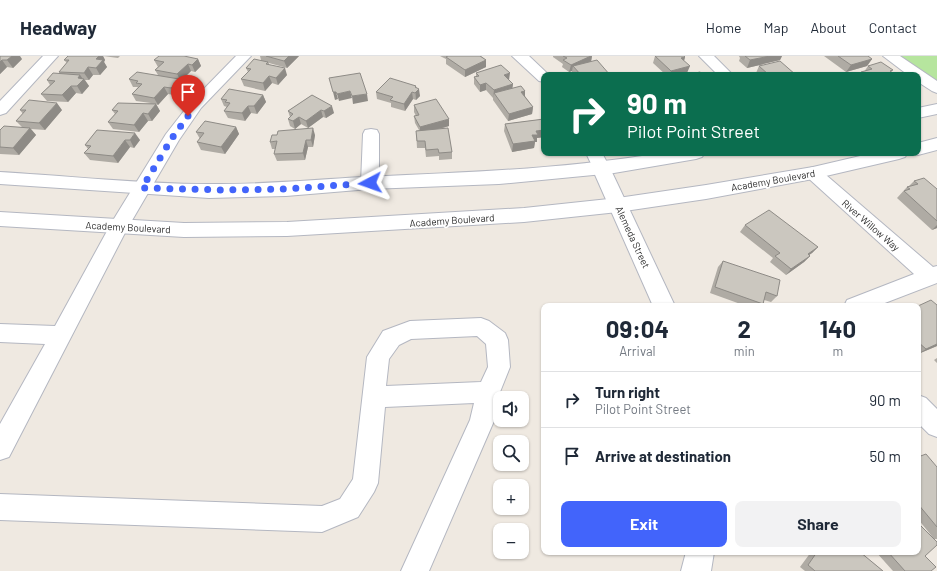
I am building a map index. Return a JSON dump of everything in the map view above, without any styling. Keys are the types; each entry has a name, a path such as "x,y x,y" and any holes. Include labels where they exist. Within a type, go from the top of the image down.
{"main road":[{"path":"921,112 937,108"},
{"path":"921,147 937,144"},
{"path":"0,178 142,188 224,190 286,189 370,183 499,178 598,161 659,156"},
{"name":"Academy Boulevard","path":"0,219 184,230 302,228 524,215 618,205 706,192 813,173 886,156"},
{"name":"Alemeda Street","path":"598,161 663,303"},
{"path":"696,571 699,555"}],"street":[{"path":"0,110 51,56"},
{"path":"0,448 119,227 172,138 196,105 222,76 244,56"},
{"path":"519,56 541,75"},
{"path":"706,56 723,72"},
{"path":"890,56 914,72"},
{"path":"921,77 937,88"},
{"path":"370,183 371,134"},
{"name":"River Willow Way","path":"813,173 934,275"},
{"path":"862,303 934,275"},
{"path":"0,507 322,520 349,508 365,483 378,357 391,338 410,330 481,327 497,340 499,367 488,392 482,421 415,571"},
{"path":"0,333 60,335"},
{"path":"374,397 488,392"},
{"path":"921,409 937,426"}],"green space":[{"path":"899,56 937,56 937,81"}],"building":[{"path":"0,56 12,56 7,60 2,60 0,62"},
{"path":"68,56 99,56 96,59 103,60 96,68 88,67 84,73 59,72 69,60 64,60"},
{"path":"159,56 184,56 198,59 192,65 188,64 177,74 155,70 164,62 154,60"},
{"path":"266,56 289,56 284,61"},
{"path":"480,56 486,60 465,70 446,57"},
{"path":"563,56 591,56 571,65 563,60 567,58"},
{"path":"655,56 684,56 685,57 681,58 690,66 671,71"},
{"path":"745,56 770,56 750,60"},
{"path":"838,56 868,56 872,59 851,65"},
{"path":"254,59 268,62 266,64 285,68 276,78 269,76 263,83 241,79 251,69 246,68"},
{"path":"597,60 607,72 578,72 573,66"},
{"path":"780,61 793,72 766,72 759,66"},
{"path":"881,62 893,70 890,71 892,72 861,72 872,69 868,66"},
{"path":"501,65 510,73 504,75 513,84 494,90 486,83 480,85 474,77 479,76 476,73"},
{"path":"137,72 179,79 171,88 164,87 154,98 132,94 142,84 136,83 138,81 129,79"},
{"path":"53,73 80,75 78,78 84,79 77,86 71,86 62,95 41,94 55,81 47,80"},
{"path":"360,73 367,94 352,96 350,91 337,94 336,92 333,92 329,78"},
{"path":"390,78 416,86 415,87 419,89 415,93 412,92 404,104 390,100 393,97 376,92"},
{"path":"521,86 525,91 521,92 533,107 509,114 494,93"},
{"path":"229,89 263,95 254,106 248,106 242,113 224,111 230,103 225,102 227,100 221,99"},
{"path":"312,95 332,106 324,111 321,110 306,121 299,117 293,121 288,119 293,114 288,111"},
{"path":"436,99 449,119 420,127 414,116 419,115 414,105"},
{"path":"29,100 57,103 39,123 16,121 26,110 20,110"},
{"path":"118,103 156,104 148,114 143,113 134,125 108,122 118,111 112,110"},
{"path":"541,119 541,130 536,131 538,135 532,135 535,141 513,144 505,124"},
{"path":"205,121 236,127 221,147 197,142 204,133 196,132"},
{"path":"4,126 30,128 13,148 0,147 0,130"},
{"path":"313,128 311,140 306,140 303,153 274,154 277,141 270,142 272,135 277,135 278,131"},
{"path":"448,128 452,152 439,153 438,149 426,150 425,141 417,141 416,131"},
{"path":"97,130 135,133 130,140 125,140 113,156 84,153 91,146 85,145"},
{"path":"924,178 937,189 937,221 904,191 910,189 907,187 918,184 914,181"},
{"path":"769,210 818,247 808,254 810,256 791,269 775,256 780,253 745,225"},
{"path":"723,261 780,280 777,296 766,292 763,303 715,287"},
{"path":"931,300 937,305 937,344 926,349 921,345 921,305"},
{"path":"926,454 937,467 937,527 921,508 921,456"},
{"path":"921,526 937,542 937,545 925,556 936,567 931,571 905,571 891,555 921,555"},
{"path":"815,555 864,555 883,571 815,571 808,565"}],"route":[{"path":"188,116 172,138 142,188 209,191 286,189 370,183"}]}
